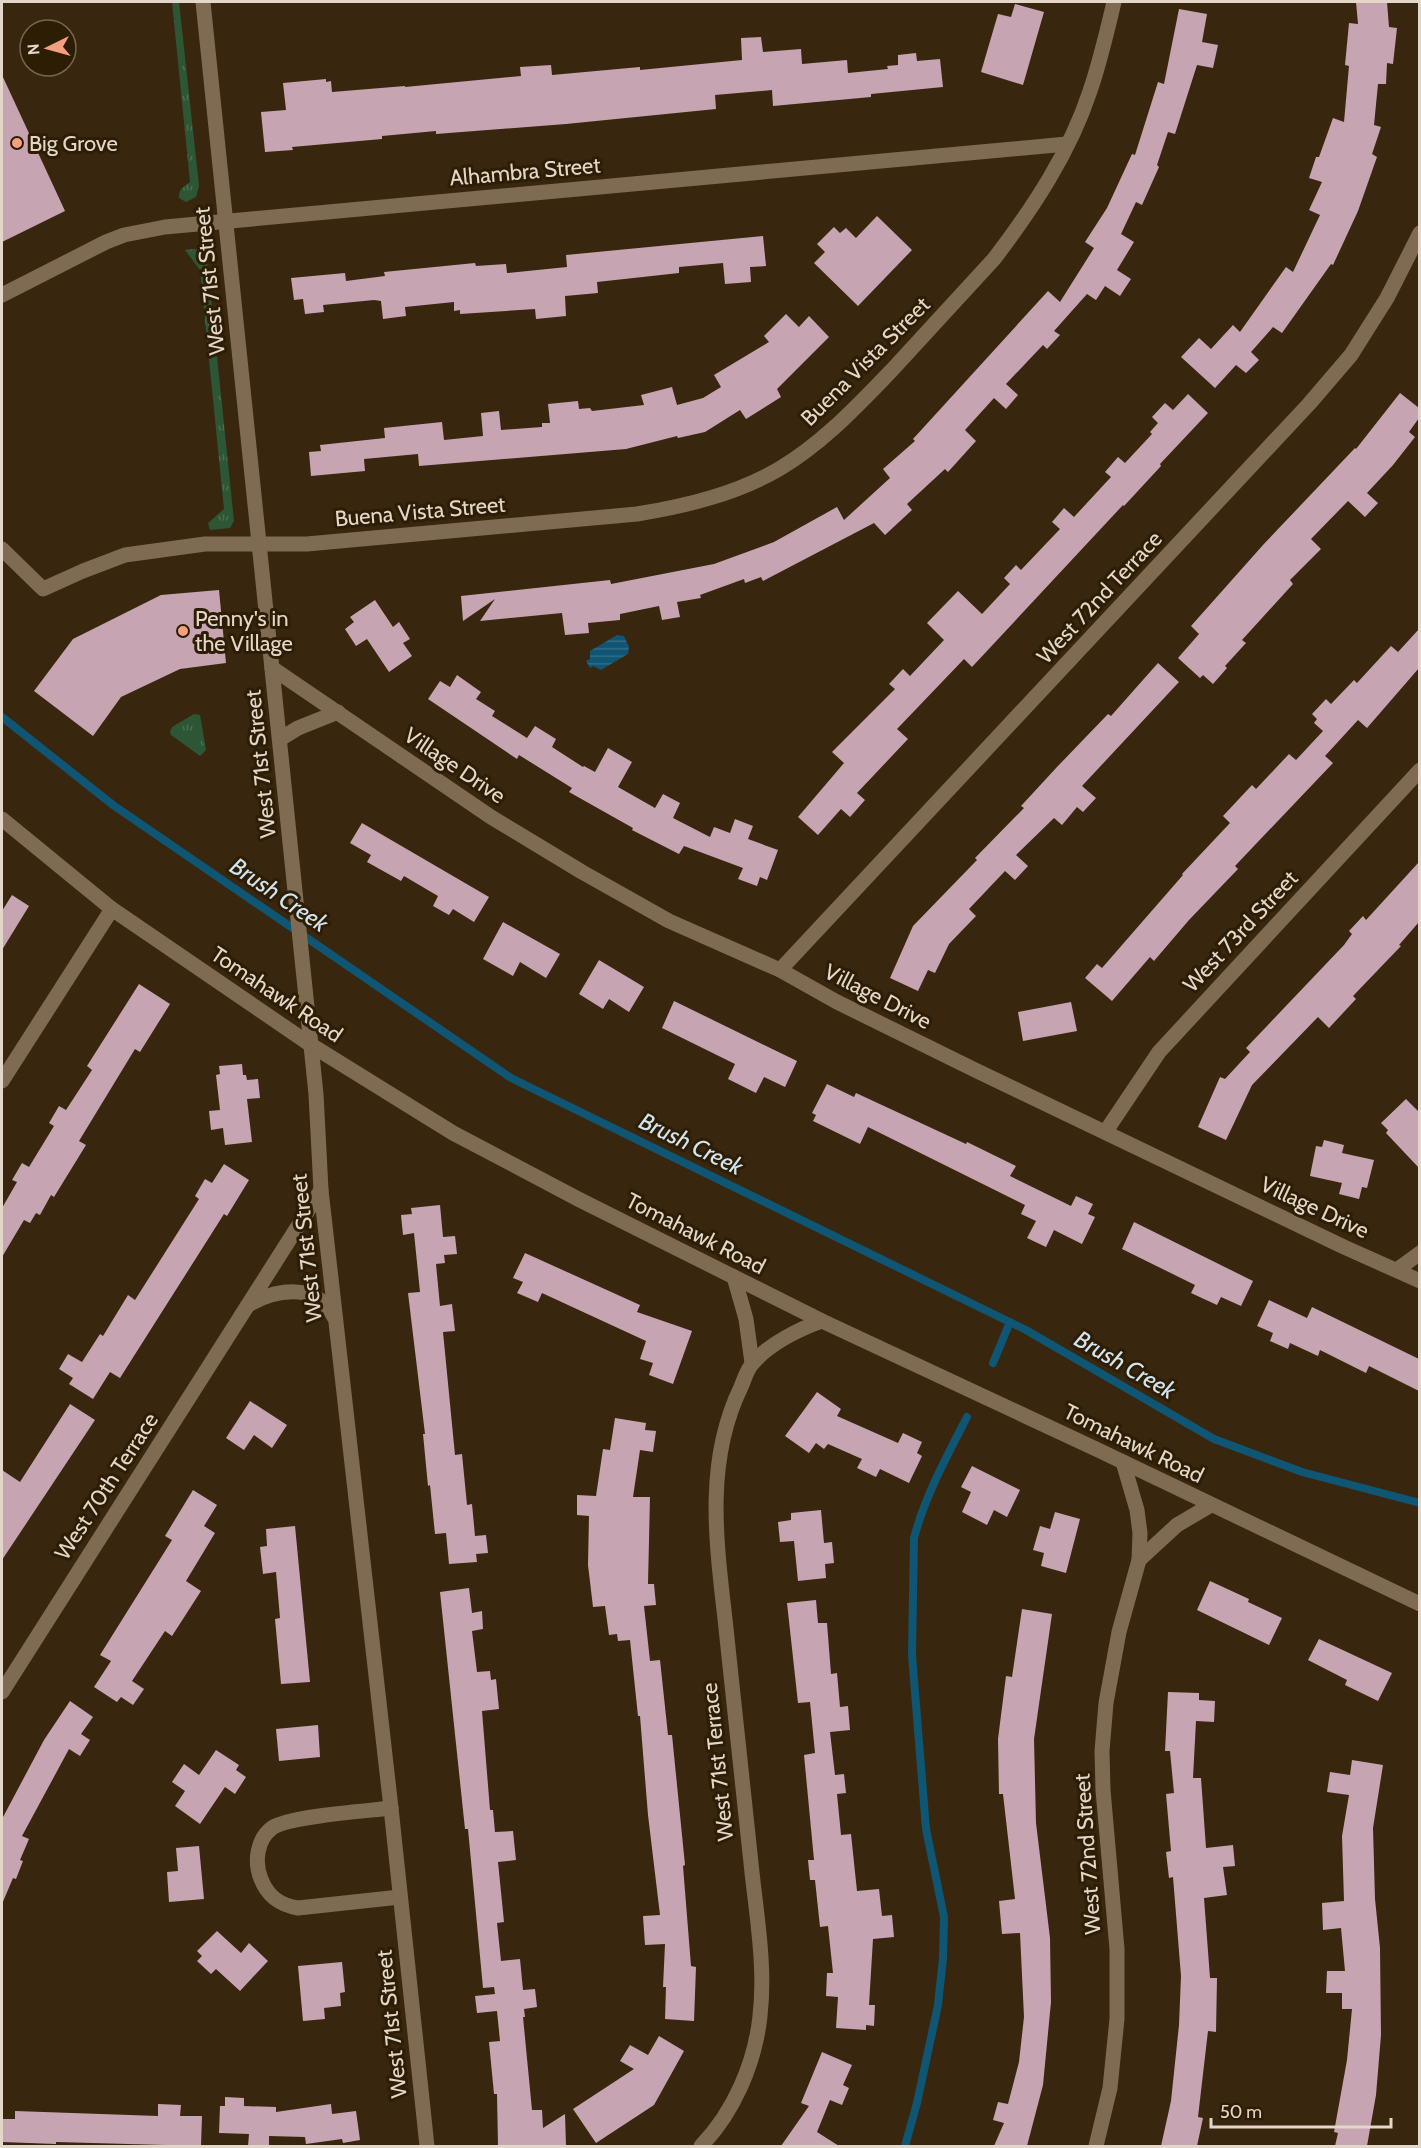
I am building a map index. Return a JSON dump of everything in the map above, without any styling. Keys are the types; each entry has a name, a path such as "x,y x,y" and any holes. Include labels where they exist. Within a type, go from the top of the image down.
{"street":[{"name":"West 71st Street","path":"203,2 316,1094 321,1190 427,2146"},
{"name":"Buena Vista Street","path":"2,549 43,589 125,555 205,544 308,544 637,514 678,508 756,481 788,463 844,420 994,259 1015,231 1052,174 1090,92 1106,39 1114,2"},
{"name":"Alhambra Street","path":"2,295 66,261 124,235 165,227 1067,144"},
{"name":"West 72nd Terrace","path":"780,970 1309,404 1351,355 1388,298 1419,233"},
{"name":"Village Drive","path":"272,668 491,817 669,921 780,970 837,1002 1419,1281"},
{"path":"280,739 298,728 338,712"},
{"name":"West 73rd Street","path":"1106,1131 1159,1052 1419,770"},
{"name":"Tomahawk Road","path":"2,819 112,909 311,1045 453,1133 822,1322 1419,1604"},
{"path":"2,1081 112,909"},
{"name":"West 70th Terrace","path":"2,1692 321,1190"},
{"path":"1398,1269 1419,1254"},
{"path":"734,1277 746,1319 752,1363"},
{"path":"248,1305 264,1296 280,1292 308,1293 322,1300 336,1321"},
{"name":"West 71st Terrace","path":"701,2146 726,2114 740,2089 756,2042 761,2008 759,1935 715,1511 717,1478 731,1407 752,1363 801,1328 822,1322"},
{"name":"West 72nd Street","path":"1096,2146 1110,2088 1118,2019 1117,1949 1103,1790 1102,1751 1106,1703 1119,1632 1140,1560 1137,1510 1122,1462"},
{"path":"1140,1560 1177,1525 1210,1505"},
{"path":"391,1809 281,1823 267,1834 258,1850 257,1862 259,1875 269,1895 277,1902 287,1906 298,1908 400,1897"}],"green space":[{"path":"172,2 179,2 199,186 196,197 186,202 179,198 180,190 190,182"},
{"path":"203,248 207,260 234,521 230,528 210,530 208,523 224,509 200,270 185,250"},
{"path":"194,714 200,715 206,750 200,756 170,732 172,727"}],"water":[{"path":"617,635 624,636 629,647 628,654 601,670 593,666 590,668 586,661 590,659 590,651"}],"building":[{"path":"1356,2 1387,2 1389,27 1397,28 1393,64 1387,63 1386,84 1378,84 1374,125 1381,127 1372,154 1377,157 1358,211 1333,265 1331,264 1282,333 1273,327 1251,352 1259,360 1246,373 1236,365 1215,388 1181,357 1199,338 1211,349 1233,325 1240,332 1286,267 1293,272 1320,215 1309,210 1322,182 1309,178 1316,157 1319,157 1333,118 1344,122 1349,66 1345,65 1349,23 1358,24"},
{"path":"1015,4 1044,12 1023,85 981,72 998,14 1011,17"},
{"path":"1179,9 1207,14 1202,42 1218,45 1213,68 1197,65 1175,134 1168,132 1157,165 1159,167 1142,205 1136,202 1121,234 1134,242 1117,270 1131,279 1120,296 1105,286 1096,300 1087,294 1054,331 1060,335 1047,349 1043,345 1006,384 1018,395 1006,409 994,398 965,430 976,441 948,472 945,469 907,504 912,510 885,535 874,523 763,581 761,577 745,583 744,579 700,595 701,598 677,602 680,617 662,620 659,606 620,614 620,620 588,623 589,633 565,635 562,613 480,621 495,599 463,621 461,596 610,580 611,584 714,564 774,542 837,507 844,520 890,478 883,469 915,441 913,439 1048,291 1060,302 1094,248 1085,242 1107,208 1132,154 1135,155 1158,82 1164,84"},
{"path":"761,37 763,52 801,49 802,64 847,60 848,73 888,69 887,66 898,65 898,55 916,53 917,61 940,59 943,87 871,94 871,97 773,106 772,90 715,95 716,109 566,124 382,136 382,139 292,147 293,150 265,152 261,112 286,110 283,83 326,79 326,82 331,81 332,92 521,76 520,67 551,65 552,75 640,67 640,70 742,60 741,38"},
{"name":"Big Grove","path":"2,75 65,211 2,242"},
{"path":"877,216 912,250 858,306 814,263 825,252 817,244 834,227 840,233 846,228 856,238"},
{"path":"763,236 766,266 750,267 751,282 725,284 723,263 679,267 679,273 597,282 598,293 565,296 566,316 536,319 535,309 460,314 460,310 454,311 454,302 405,307 406,316 383,319 381,301 374,300 323,305 324,312 305,314 303,299 294,300 291,278 345,273 346,281 385,276 384,272 475,263 476,266 506,264 507,273 567,267 566,255"},
{"path":"786,314 799,327 809,316 829,337 777,389 781,397 746,419 740,410 705,432 678,438 677,436 626,449 419,466 418,454 364,459 365,471 311,476 309,452 321,451 320,445 385,438 384,428 442,422 444,440 483,436 481,413 499,411 501,430 542,427 542,423 550,423 548,404 578,401 579,409 590,408 592,411 644,405 641,395 672,387 677,405 703,398 721,387 714,375 769,342 764,336"},
{"path":"1400,393 1419,408 1419,418 1409,432 1415,437 1367,493 1378,503 1365,517 1348,501 1311,539 1321,549 1290,580 1293,584 1242,640 1246,643 1225,666 1227,668 1213,684 1203,675 1200,678 1178,658 1199,634 1191,626 1263,545 1356,449"},
{"path":"1188,394 1208,413 972,667 964,659 897,729 908,739 857,793 865,800 850,817 841,809 818,835 798,817 844,763 832,752 895,689 889,684 903,669 910,676 944,640 927,623 958,591 982,614 1010,584 1004,578 1016,565 1021,570 1060,529 1052,522 1064,508 1074,517 1111,477 1105,472 1118,457 1125,463 1152,434 1150,432 1158,423 1152,417 1165,403 1173,410"},
{"path":"219,590 226,663 180,669 121,697 93,736 34,691 73,639 161,595"},
{"path":"375,600 393,627 399,622 410,639 403,643 412,656 389,672 367,639 356,646 345,629 354,622 350,617"},
{"path":"1419,629 1419,668 1367,728 1358,720 1325,756 1333,763 1235,866 1238,869 1154,961 1150,957 1112,1001 1085,978 1097,964 1102,968 1182,874 1230,823 1223,816 1252,785 1256,789 1289,754 1296,760 1323,731 1314,723 1317,719 1312,714 1326,699 1331,704 1354,680 1357,683 1391,646 1398,652"},
{"path":"1158,663 1179,682 1082,786 1096,798 1083,812 1077,807 1062,825 1054,818 1016,855 1028,866 1015,880 1005,871 969,909 976,916 949,944 935,973 928,970 918,991 890,978 913,926 977,860 975,858 1024,808 1021,806 1057,767 1108,714 1111,716"},
{"path":"457,675 481,692 476,699 495,711 492,716 527,738 535,726 556,739 552,747 583,767 595,772 608,748 632,762 618,787 655,808 663,794 680,803 673,818 710,837 714,827 730,833 735,819 753,826 748,839 778,850 767,880 760,877 757,886 738,879 743,868 684,846 679,854 632,830 633,828 569,792 572,788 519,755 517,759 428,699 440,681 450,687"},
{"path":"362,823 489,897 474,922 453,909 449,915 433,906 438,896 404,876 401,881 367,862 371,855 350,843"},
{"path":"1419,862 1419,922 1399,945 1401,946 1353,996 1356,999 1329,1028 1318,1017 1252,1085 1226,1140 1198,1127 1220,1077 1225,1079 1250,1052 1246,1048 1344,945 1352,934 1349,931 1363,916 1366,920"},
{"path":"12,895 29,906 2,950 2,911"},
{"path":"503,922 560,954 546,978 520,962 513,976 483,959"},
{"path":"599,960 644,987 629,1012 609,999 603,1009 579,994"},
{"path":"139,984 170,1004 140,1052 135,1049 79,1141 86,1145 54,1197 51,1195 40,1215 36,1213 30,1223 24,1220 2,1257 2,1208 17,1182 12,1180 22,1163 29,1167 54,1126 49,1123 59,1106 66,1110 92,1070 87,1066"},
{"path":"674,1001 797,1061 785,1087 764,1077 756,1093 728,1079 735,1064 662,1028"},
{"path":"1071,1002 1077,1031 1023,1041 1018,1012"},
{"path":"242,1064 243,1075 246,1075 247,1080 258,1079 260,1098 247,1099 252,1142 225,1145 223,1128 211,1130 209,1111 220,1110 216,1075 220,1074 219,1066"},
{"path":"827,1084 854,1097 856,1093 1016,1166 1010,1176 1071,1206 1076,1196 1093,1204 1088,1214 1095,1217 1082,1244 1054,1230 1046,1247 1027,1238 1036,1221 1021,1214 1025,1205 868,1127 860,1144 813,1121 816,1115 812,1113"},
{"path":"1406,1099 1419,1112 1419,1168 1386,1133 1388,1130 1381,1123"},
{"path":"1324,1140 1344,1145 1342,1153 1374,1160 1367,1188 1362,1187 1359,1199 1339,1194 1342,1183 1310,1176 1316,1146 1322,1147"},
{"path":"224,1164 249,1180 227,1216 224,1214 120,1378 110,1372 93,1399 69,1384 73,1378 59,1369 68,1354 82,1362 100,1334 103,1336 128,1295 135,1300 199,1199 195,1196 205,1179 212,1183"},
{"path":"440,1205 443,1237 455,1236 457,1254 444,1255 445,1263 436,1264 440,1306 452,1304 455,1331 443,1332 455,1455 462,1454 467,1505 472,1504 475,1536 486,1535 488,1553 476,1554 477,1562 449,1564 446,1533 435,1534 430,1485 428,1486 423,1434 425,1434 408,1293 420,1292 414,1233 403,1235 401,1215 412,1214 411,1208"},
{"path":"1134,1222 1253,1281 1241,1306 1221,1297 1217,1305 1191,1293 1195,1285 1122,1249"},
{"path":"525,1253 640,1305 637,1312 692,1331 673,1384 649,1375 653,1363 640,1359 646,1341 542,1293 538,1302 517,1293 523,1282 513,1278"},
{"path":"1269,1300 1307,1318 1312,1307 1419,1359 1419,1391 1369,1366 1366,1373 1320,1350 1318,1356 1290,1343 1288,1349 1270,1341 1273,1333 1257,1326"},
{"path":"817,1392 841,1409 837,1416 898,1443 903,1433 922,1442 917,1453 922,1456 909,1483 880,1469 876,1477 857,1468 862,1459 828,1444 824,1449 816,1443 809,1453 785,1436"},
{"path":"250,1401 287,1425 272,1448 254,1435 244,1450 226,1438"},
{"path":"70,1404 95,1420 2,1560 2,1470 20,1482"},
{"path":"615,1418 646,1423 645,1430 656,1431 653,1452 640,1450 633,1497 650,1497 648,1584 654,1584 656,1605 644,1606 650,1661 660,1660 668,1735 672,1735 685,1865 683,1866 691,1966 696,1967 694,2021 665,2019 666,1987 663,1987 665,1944 645,1945 643,1916 660,1915 630,1640 618,1641 617,1634 609,1635 605,1606 593,1607 588,1565 589,1516 577,1515 577,1495 596,1496 603,1449 610,1450"},
{"path":"972,1466 1020,1490 1007,1517 994,1510 987,1525 962,1512 971,1492 961,1487"},
{"path":"193,1490 217,1505 204,1526 215,1533 186,1581 201,1591 172,1636 165,1631 132,1681 144,1689 133,1705 121,1697 117,1702 94,1687 111,1661 100,1655 172,1540 165,1536"},
{"path":"821,1510 824,1543 832,1542 834,1563 825,1564 826,1578 798,1581 794,1541 780,1542 778,1522 791,1520 791,1513"},
{"path":"1055,1512 1080,1519 1066,1573 1041,1566 1044,1553 1033,1550 1040,1526 1050,1529"},
{"path":"295,1526 310,1682 281,1684 275,1619 280,1618 276,1572 263,1574 260,1547 267,1546 266,1529"},
{"path":"1210,1581 1249,1599 1248,1602 1282,1618 1269,1645 1197,1610"},
{"path":"469,1588 472,1613 482,1611 483,1629 472,1631 477,1672 490,1671 491,1680 496,1679 499,1709 482,1711 490,1810 493,1810 495,1832 513,1831 516,1860 498,1862 504,1922 497,1923 501,1961 520,1959 523,1990 535,1989 537,2007 524,2009 525,2017 523,2017 532,2110 542,2110 543,2128 565,2114 566,2146 498,2146 497,2094 494,2094 489,2042 500,2041 497,2011 477,2013 475,1996 495,1994 494,1987 483,1988 468,1829 465,1829 440,1592"},
{"path":"816,1600 818,1623 827,1623 831,1674 837,1673 840,1707 848,1706 850,1730 830,1732 835,1775 844,1774 846,1793 837,1794 841,1835 851,1834 857,1891 879,1889 882,1916 892,1915 894,1937 873,1939 869,2005 875,2005 874,2026 866,2025 866,2030 836,2028 838,1997 826,1996 827,1973 833,1973 828,1926 820,1927 815,1880 810,1880 808,1860 814,1860 804,1755 815,1753 810,1702 798,1703 787,1603"},
{"path":"1022,1609 1052,1614 1034,1739 1036,1823 1050,1938 1051,2002 1043,2085 1027,2146 994,2146 1004,2123 993,2120 998,2102 1008,2104 1019,2062 1024,2017 1020,1933 1002,1934 999,1901 1015,1899 1003,1794 999,1794 998,1739 1006,1676 1012,1677"},
{"path":"1319,1639 1392,1673 1378,1701 1345,1685 1347,1680 1308,1660"},
{"path":"1168,1692 1199,1693 1199,1700 1215,1701 1214,1722 1196,1721 1193,1778 1201,1778 1206,1848 1233,1845 1235,1866 1223,1867 1227,1895 1204,1898 1210,1978 1217,1978 1216,2032 1208,2031 1198,2117 1203,2118 1197,2146 1161,2146 1171,2101 1179,2025 1181,1976 1173,1877 1169,1878 1166,1852 1171,1851 1166,1794 1174,1793 1170,1751 1165,1751"},
{"path":"70,1701 93,1717 81,1734 90,1740 80,1756 69,1749 22,1836 29,1839 20,1860 23,1861 2,1904 2,1819 44,1740"},
{"path":"318,1725 320,1757 279,1761 276,1729"},
{"path":"216,1750 239,1765 236,1770 246,1777 235,1794 225,1787 200,1824 175,1806 185,1791 172,1782 184,1764 199,1775"},
{"path":"1352,1760 1383,1765 1373,1828 1375,1899 1380,1948 1381,2035 1376,2095 1367,2146 1335,2146 1338,2133 1334,2132 1347,2060 1352,2009 1342,2009 1342,1993 1326,1993 1327,1971 1345,1971 1341,1928 1323,1930 1322,1903 1344,1901 1342,1836 1349,1795 1327,1792 1330,1772 1350,1775"},
{"path":"199,1846 204,1899 169,1902 167,1872 178,1871 176,1848"},
{"path":"217,1931 241,1953 249,1943 268,1961 240,1991 216,1969 211,1974 197,1961 202,1956 197,1951"},
{"path":"342,1962 345,1992 340,1993 341,2006 324,2008 325,2019 303,2021 298,1966"},
{"path":"659,2036 684,2051 654,2105 596,2143 573,2109 634,2069 620,2061 630,2045 648,2055"},
{"path":"822,2052 852,2065 843,2085 849,2088 842,2105 830,2100 817,2132 839,2146 781,2146 809,2106 801,2103"},
{"path":"225,2097 244,2098 244,2106 276,2107 276,2112 331,2104 332,2114 356,2111 360,2140 343,2143 342,2139 306,2144 305,2137 269,2136 269,2146 248,2146 249,2134 219,2133 220,2106 225,2106"},
{"path":"158,2104 181,2105 180,2116 202,2116 201,2146 2,2142 3,2119 15,2119 15,2111 158,2116"}],"waterway":[{"name":"Brush Creek","path":"2,717 113,805 511,1078 1026,1330 1214,1439 1302,1472 1420,1503"},
{"path":"993,1363 1010,1322"},
{"path":"905,2146 917,2103 938,2005 944,1917 926,1829 912,1655 914,1538 930,1492 967,1417"}],"place":[{"name":"Big Grove","path":"17,143"},
{"name":"Penny's in the Village","path":"183,631"}]}
